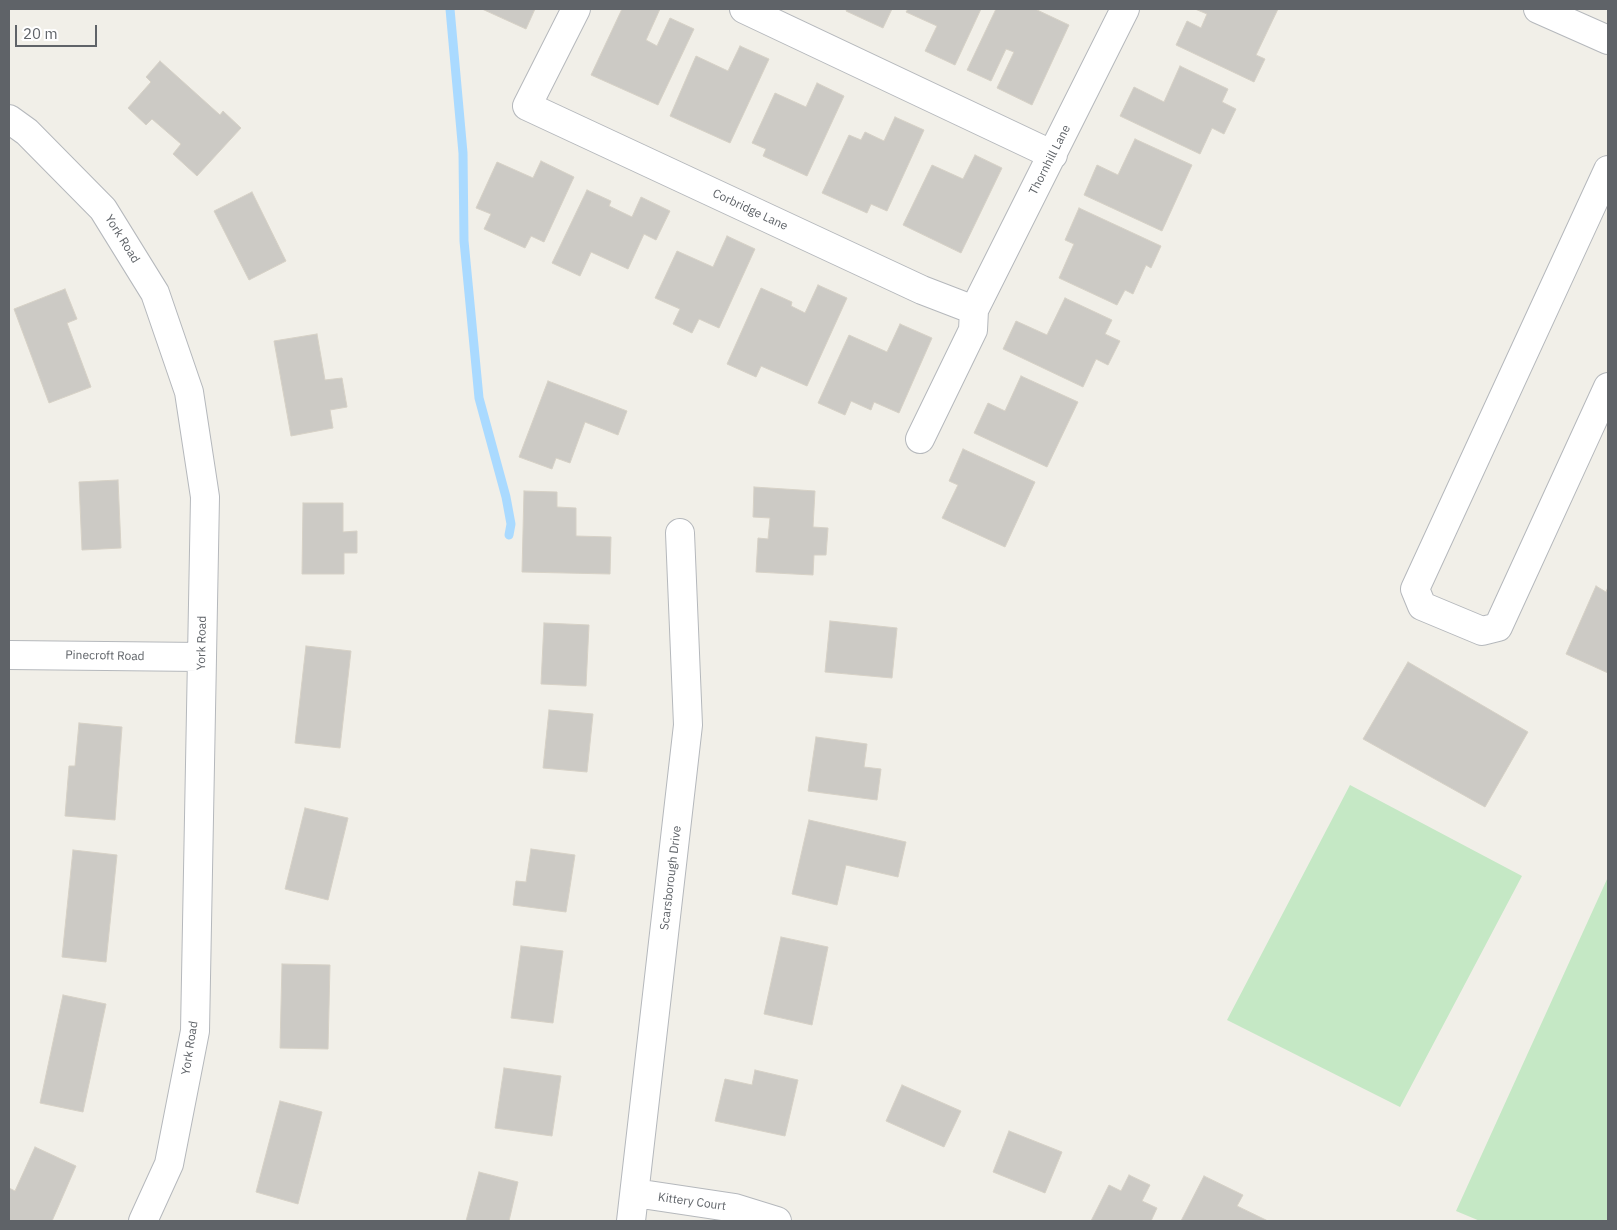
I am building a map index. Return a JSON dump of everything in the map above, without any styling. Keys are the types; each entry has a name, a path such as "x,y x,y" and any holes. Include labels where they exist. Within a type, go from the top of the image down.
{"street":[{"name":"Corbridge Lane","path":"576,9 527,106 922,290 974,310"},
{"path":"744,9 1053,155"},
{"path":"1538,9 1608,40"},
{"name":"Thornhill Lane","path":"920,440 973,330 974,310 1053,155 1122,10"},
{"name":"York Road","path":"9,119 27,132 104,210 155,293 189,392 205,497 195,1031 169,1164 143,1221"},
{"path":"1608,170 1415,589 1422,606 1482,631 1498,627 1608,387"},
{"name":"Scarsborough Drive","path":"631,1221 688,725 680,533"},
{"name":"Pinecroft Road","path":"9,655 202,657"},
{"name":"Kittery Court","path":"635,1193 735,1208 777,1221"}],"green space":[{"path":"1350,785 1522,876 1400,1107 1227,1020"},
{"path":"1608,877 1608,1221 1480,1221 1456,1211"}],"building":[{"path":"482,9 535,9 526,29"},
{"path":"622,9 660,9 646,40 657,46 670,18 694,29 658,105 591,75"},
{"path":"847,9 892,9 883,28 846,11"},
{"path":"908,9 981,9 955,65 925,51 937,26 906,12"},
{"path":"996,9 1035,9 1069,25 1032,105 997,88 1014,52 1006,49 991,81 967,70"},
{"path":"1195,9 1278,9 1256,55 1265,59 1254,82 1176,45 1187,21 1201,28 1207,14"},
{"path":"740,46 769,59 730,143 670,116 696,56 728,71"},
{"path":"160,61 220,115 223,111 241,128 197,176 173,154 181,144 152,119 146,125 128,108 151,82 146,77"},
{"path":"1180,66 1228,89 1222,102 1236,109 1224,134 1212,128 1200,154 1120,116 1134,87 1164,102"},
{"path":"817,83 844,96 807,176 763,156 766,149 752,143 775,93 806,107"},
{"path":"895,117 924,130 887,211 871,204 867,213 822,193 849,135 861,140 865,132 884,141"},
{"path":"1135,139 1192,165 1162,231 1084,195 1097,165 1118,175"},
{"path":"975,155 1002,168 961,253 903,225 932,165 963,179"},
{"path":"541,161 574,177 544,242 531,236 525,248 484,229 491,214 476,208 497,162 533,178"},
{"path":"587,190 611,201 609,206 632,217 641,197 670,211 656,240 644,234 628,269 591,252 580,276 552,263"},
{"path":"252,192 286,261 249,280 214,211"},
{"path":"1079,208 1161,246 1151,268 1146,265 1133,294 1125,290 1117,305 1059,278 1074,244 1065,240"},
{"path":"727,236 755,249 719,328 699,319 692,333 673,324 680,309 655,298 677,251 713,267"},
{"path":"818,285 847,298 807,386 761,366 756,377 727,364 761,288 792,302 791,306 805,313"},
{"path":"65,289 77,319 67,323 91,387 49,403 14,309"},
{"path":"1065,298 1112,320 1105,334 1120,341 1108,365 1096,359 1083,387 1003,349 1016,321 1047,335"},
{"path":"900,324 932,338 899,413 874,402 871,410 851,401 845,415 818,403 849,335 887,352"},
{"path":"317,334 325,380 342,378 347,407 330,410 333,428 291,436 274,341"},
{"path":"1021,376 1078,402 1047,467 974,433 988,403 1005,411"},
{"path":"548,381 627,411 618,435 585,422 570,463 556,458 552,469 519,457"},
{"path":"963,449 1035,482 1005,547 942,518 958,485 949,481"},
{"path":"118,480 121,548 82,550 79,482"},
{"path":"754,487 815,491 813,527 828,528 826,555 814,555 813,575 756,572 758,538 768,539 770,518 753,517"},
{"path":"524,491 557,492 557,507 576,508 576,536 611,537 610,574 522,572"},
{"path":"303,503 343,503 343,532 357,531 357,553 344,553 344,574 302,574"},
{"path":"1596,586 1606,592 1608,587 1608,673 1566,654"},
{"path":"830,621 897,628 892,678 825,672"},
{"path":"544,623 589,625 586,686 541,684"},
{"path":"306,646 351,651 340,748 295,743"},
{"path":"1408,662 1528,732 1485,807 1363,739"},
{"path":"549,710 593,714 587,772 543,768"},
{"path":"79,723 122,727 115,820 65,816 69,766 75,766"},
{"path":"816,737 867,744 864,767 881,769 877,800 808,791"},
{"path":"305,808 348,818 328,900 285,889"},
{"path":"809,820 906,842 898,877 846,865 837,905 792,894"},
{"path":"531,849 575,855 566,912 513,905 516,881 526,882"},
{"path":"73,850 117,855 106,962 62,957"},
{"path":"781,937 828,947 812,1025 764,1014"},
{"path":"521,946 563,951 553,1023 511,1018"},
{"path":"282,964 330,965 328,1049 280,1048"},
{"path":"63,995 106,1004 83,1112 40,1103"},
{"path":"504,1068 561,1076 552,1136 495,1128"},
{"path":"755,1070 798,1080 785,1136 715,1121 725,1079 752,1085"},
{"path":"902,1085 961,1111 944,1147 886,1121"},
{"path":"280,1101 322,1112 298,1204 256,1192"},
{"path":"1009,1131 1062,1152 1045,1193 993,1172"},
{"path":"35,1147 76,1166 52,1221 9,1221 9,1188 15,1191"},
{"path":"479,1172 518,1182 509,1221 466,1221"},
{"path":"1129,1175 1150,1185 1142,1201 1157,1208 1151,1221 1091,1221 1109,1185 1121,1191"},
{"path":"1204,1176 1243,1195 1237,1206 1268,1221 1181,1221"}],"waterway":[{"path":"450,9 463,153 464,241 479,398 506,497 511,524 509,535"}]}
